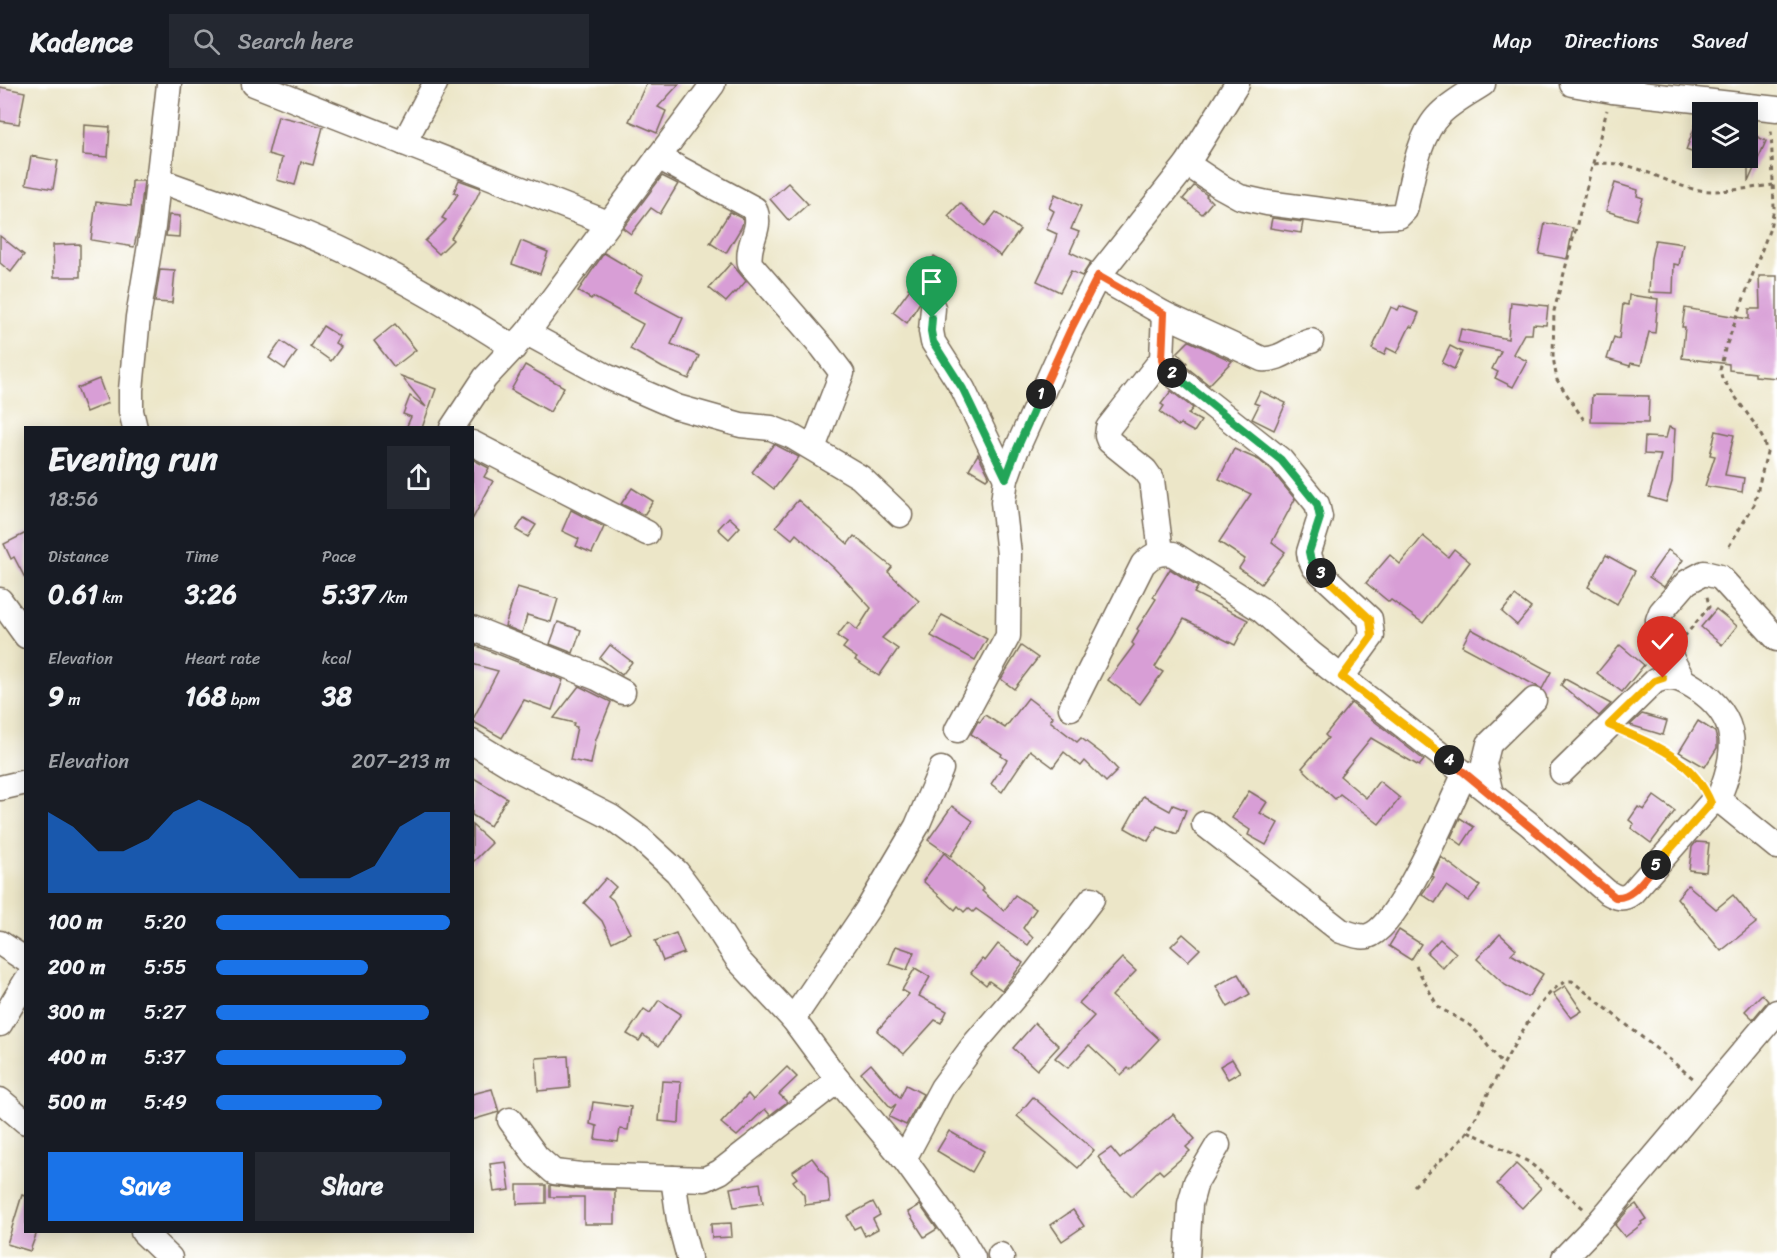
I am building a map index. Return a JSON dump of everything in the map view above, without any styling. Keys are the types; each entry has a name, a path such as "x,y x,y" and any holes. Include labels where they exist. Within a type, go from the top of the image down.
{"street":[{"path":"135,426 131,411 131,390 138,317 153,227 169,84"},
{"path":"254,84 609,223"},
{"path":"404,143 435,84"},
{"path":"453,426 485,378 520,340 713,84"},
{"path":"957,730 1008,636 1008,554 1003,502 1006,478 1016,451 1071,329 1098,276 1187,164 1237,84"},
{"path":"1187,164 1240,197 1267,203 1374,217 1399,216 1405,210 1421,147 1429,128 1440,114 1483,84"},
{"path":"1572,84 1612,91 1773,108"},
{"path":"658,157 755,209 758,218 748,253 750,264 842,373 813,448"},
{"path":"158,180 353,255 462,313 677,408 741,425 771,428 813,448 860,477 900,515"},
{"path":"1098,276 1164,314 1262,359 1276,359 1299,345 1311,341"},
{"path":"933,308 931,331 933,342 963,389 1006,478"},
{"path":"1164,314 1163,364 1171,373 1281,460 1317,504 1320,518 1309,552 1314,567 1370,619 1373,629 1372,636 1342,677"},
{"path":"1161,552 1152,480 1145,470 1109,441 1107,436 1108,428 1162,359"},
{"path":"474,444 647,533"},
{"path":"1071,708 1143,564 1151,556 1161,552 1173,554 1260,609 1342,677 1465,772 1607,892 1621,898 1632,893 1714,803 1727,777 1732,748 1729,725 1724,713 1709,696 1683,680 1675,677 1663,678 1654,681 1562,772"},
{"path":"1683,680 1668,652 1658,620 1660,612 1687,582 1704,573 1720,577 1777,639"},
{"path":"0,600 24,633"},
{"path":"474,629 597,678 623,692"},
{"path":"1491,794 1484,764 1489,744 1534,700"},
{"path":"474,743 611,817 641,839 677,872 709,915 738,960 793,1019 838,1080 904,1159 973,1258"},
{"path":"793,1019 869,907 916,826 941,769"},
{"path":"1204,824 1341,930 1356,936 1368,936 1382,928 1424,862 1465,772"},
{"path":"0,788 24,782"},
{"path":"1714,803 1724,804 1777,847"},
{"path":"904,1159 942,1089 976,1042 1036,972 1092,899"},
{"path":"0,943 24,959"},
{"path":"0,1024 24,984"},
{"path":"1564,1258 1599,1222 1777,1012"},
{"path":"510,1120 537,1157 554,1172 705,1179 720,1172 838,1080"},
{"path":"0,1100 24,1120"},
{"path":"1187,1258 1190,1204 1196,1182 1218,1144"},
{"path":"673,1178 679,1220 689,1258"},
{"path":"144,1233 170,1258"}],"path":[{"path":"1584,420 1557,380 1553,357 1554,311 1612,91"},
{"path":"1730,546 1754,506 1767,452 1763,439 1722,378 1720,370 1725,349 1770,228 1773,208 1773,108"},
{"path":"1594,164 1610,162 1625,164 1694,189 1738,190 1773,185"},
{"path":"1668,652 1696,624 1709,607 1704,573"},
{"path":"1609,725 1668,751 1701,782 1714,803"},
{"path":"1416,966 1438,1007 1468,1024 1477,1032 1502,1065"},
{"path":"1414,1186 1467,1131 1527,1024 1557,985 1565,980 1572,981 1709,1091"},
{"path":"1467,1131 1529,1162 1599,1222"}],"building":[{"path":"646,84 679,84 658,107 666,111 657,133 629,121"},
{"path":"0,87 25,92 19,124 0,121"},
{"path":"278,116 323,127 313,165 301,162 295,185 277,180 282,158 268,154"},
{"path":"84,125 110,127 108,157 83,155"},
{"path":"1692,134 1692,152 1686,150"},
{"path":"1758,137 1766,141 1758,159"},
{"path":"31,156 58,161 53,189 26,184"},
{"path":"1748,168 1754,168 1748,182"},
{"path":"662,176 678,184 660,214 651,208 631,234 623,228"},
{"path":"459,180 481,188 451,238 453,240 439,254 425,241 446,220 442,218 458,194 454,192"},
{"path":"132,181 144,181 134,247 91,240 96,202 131,206"},
{"path":"788,183 808,204 789,221 770,199"},
{"path":"1615,183 1638,190 1637,196 1643,198 1636,220 1606,211"},
{"path":"1194,186 1207,195 1212,202 1202,214 1183,199"},
{"path":"1055,194 1081,206 1071,229 1079,232 1070,252 1091,262 1082,276 1071,271 1060,292 1037,281 1057,234 1046,229 1054,211 1049,208"},
{"path":"960,203 985,226 996,212 1020,230 1001,256 948,216"},
{"path":"730,212 743,219 743,222 726,253 710,243"},
{"path":"169,215 180,216 179,237 166,236"},
{"path":"1272,218 1303,222 1301,233 1270,228"},
{"path":"1545,223 1573,228 1567,259 1539,254"},
{"path":"0,236 24,255 11,272 0,263"},
{"path":"1655,240 1683,244 1679,265 1674,264 1673,293 1649,292 1651,258"},
{"path":"521,241 548,252 540,274 512,264"},
{"path":"80,244 80,277 54,277 53,245"},
{"path":"604,253 643,276 634,292 683,318 671,344 699,356 689,379 663,368 630,349 643,324 578,291"},
{"path":"934,256 950,266 938,285 942,288 937,295 928,295 922,299 907,323 893,312 921,272 924,274"},
{"path":"731,263 746,281 726,302 709,288"},
{"path":"160,270 175,271 172,303 155,302"},
{"path":"1759,276 1777,276 1777,378 1729,370 1729,364 1682,358 1685,327 1682,327 1685,308 1749,319 1749,309 1760,309"},
{"path":"1629,295 1658,299 1655,333 1649,332 1641,365 1631,363 1630,366 1607,359 1614,337 1619,339 1623,304 1628,305"},
{"path":"1511,302 1548,306 1546,325 1533,324 1532,334 1524,334 1513,354 1527,361 1513,387 1495,378 1498,372 1492,369 1501,351 1458,342 1461,329 1508,339"},
{"path":"1400,306 1419,313 1397,353 1387,348 1384,355 1372,349 1391,307 1398,310"},
{"path":"395,324 416,350 394,367 374,341"},
{"path":"323,326 339,336 335,343 341,347 331,361 310,346"},
{"path":"281,341 297,352 285,369 269,358"},
{"path":"1189,341 1232,361 1209,385 1184,365 1187,363 1177,353"},
{"path":"1450,346 1462,352 1454,369 1442,363"},
{"path":"525,365 564,387 550,412 511,390"},
{"path":"401,376 436,389 423,426 407,426 411,417 403,414 410,396 426,407"},
{"path":"99,379 108,403 86,412 77,388"},
{"path":"1171,391 1193,408 1188,414 1201,421 1194,432 1180,424 1178,426 1160,412 1164,406 1161,404"},
{"path":"1260,391 1286,403 1274,430 1252,419 1259,405 1254,403"},
{"path":"1592,395 1649,396 1648,423 1591,422"},
{"path":"1669,427 1675,429 1672,482 1666,502 1649,497 1661,455 1644,454 1645,437 1666,438"},
{"path":"1716,431 1734,435 1725,475 1744,478 1742,492 1705,486 1715,456 1710,455"},
{"path":"774,444 799,457 774,489 752,472"},
{"path":"1234,449 1259,460 1271,470 1295,499 1272,542 1285,552 1261,584 1239,568 1245,559 1219,542 1251,494 1219,479"},
{"path":"978,454 989,476 986,479 969,469"},
{"path":"474,460 489,468 484,477 493,481 474,516"},
{"path":"632,488 653,501 644,515 621,504"},
{"path":"798,500 848,544 854,536 892,567 888,572 919,601 882,638 898,649 879,676 855,660 857,658 843,648 847,643 837,636 848,622 857,630 871,608 834,568 796,534 792,539 776,526"},
{"path":"571,510 604,527 592,553 576,546 579,539 562,531"},
{"path":"729,517 740,527 729,539 718,529"},
{"path":"524,518 536,525 528,537 516,530"},
{"path":"24,534 24,576 14,557 11,559 4,544"},
{"path":"1423,536 1448,557 1454,549 1470,562 1423,623 1391,600 1389,602 1366,583 1390,555 1400,564"},
{"path":"1668,550 1683,560 1664,587 1649,577"},
{"path":"1606,555 1635,571 1617,604 1588,587"},
{"path":"1170,569 1198,587 1194,593 1248,620 1235,645 1184,619 1155,667 1163,672 1140,704 1108,680 1134,645 1132,643 1139,631 1137,629 1156,599 1153,597"},
{"path":"517,587 558,599 551,622 527,615 522,633 505,626"},
{"path":"1515,596 1531,608 1517,625 1502,612"},
{"path":"1716,609 1737,626 1722,645 1701,627"},
{"path":"942,615 987,639 975,660 931,636"},
{"path":"558,622 581,630 573,653 550,644"},
{"path":"1471,629 1551,672 1542,689 1462,646"},
{"path":"474,645 563,680 552,710 524,700 502,738 474,722 474,717 498,671 474,665"},
{"path":"610,645 632,662 622,675 600,658"},
{"path":"1620,645 1644,665 1622,692 1597,673"},
{"path":"1021,646 1038,658 1014,689 1001,679"},
{"path":"1565,679 1611,704 1599,716 1561,685"},
{"path":"579,686 611,702 596,739 591,764 570,760 577,727 573,726 574,723 554,718"},
{"path":"1028,698 1053,717 1050,721 1077,742 1081,738 1105,756 1118,770 1106,782 1085,761 1081,766 1064,752 1053,767 1030,750 1002,792 991,784 1007,760 1001,756 1002,754 971,734 978,721 980,722 985,715 1005,728"},
{"path":"1351,703 1424,760 1419,766 1371,738 1340,776 1366,798 1379,781 1400,798 1379,824 1340,794 1335,799 1302,768 1328,738 1325,735"},
{"path":"1642,714 1667,721 1663,735 1630,725"},
{"path":"1698,721 1715,732 1717,740 1717,748 1705,767 1679,752"},
{"path":"474,778 507,798 490,826 474,816"},
{"path":"1249,791 1267,802 1260,813 1278,823 1266,845 1248,835 1250,830 1232,818"},
{"path":"1143,796 1170,811 1173,805 1186,810 1177,834 1157,826 1148,841 1125,828"},
{"path":"1654,796 1675,811 1651,843 1631,828 1634,824 1629,820 1638,807 1644,810"},
{"path":"952,806 973,821 951,856 928,840"},
{"path":"1460,818 1474,827 1462,845 1451,837"},
{"path":"474,827 492,843 474,861"},
{"path":"1696,842 1709,843 1706,872 1689,870 1692,847"},
{"path":"944,853 984,889 982,891 1004,911 1015,895 1036,909 1023,928 1033,938 1028,945 976,909 973,912 968,908 964,912 958,906 955,910 923,881"},
{"path":"1441,857 1480,886 1468,901 1446,886 1435,903 1422,894 1434,877 1432,876"},
{"path":"606,878 616,887 608,896 613,900 630,933 612,942 602,921 584,903"},
{"path":"1688,885 1716,909 1733,895 1756,923 1721,951 1677,898"},
{"path":"1399,930 1421,944 1411,960 1389,946"},
{"path":"676,933 684,953 663,961 655,941"},
{"path":"1183,934 1200,949 1188,961 1171,946"},
{"path":"1500,934 1516,949 1511,954 1543,974 1529,996 1524,996 1505,985 1477,959"},
{"path":"1440,939 1456,953 1443,968 1427,953"},
{"path":"998,944 1023,963 1002,990 989,981 986,985 971,973 982,959 985,961"},
{"path":"896,946 914,952 907,970 889,964"},
{"path":"1122,958 1136,971 1112,996 1159,1039 1130,1070 1128,1068 1121,1075 1089,1045 1068,1068 1055,1058 1094,1016 1079,1003"},
{"path":"915,968 930,977 919,996 947,1011 941,1023 935,1020 904,1054 877,1031 909,994 902,990"},
{"path":"1238,974 1250,994 1228,1007 1216,986"},
{"path":"1565,986 1582,1011 1571,1018 1553,994"},
{"path":"1762,994 1768,1001 1753,1019 1745,1011"},
{"path":"659,1000 681,1014 659,1046 643,1035 639,1041 627,1034 644,1009 650,1013"},
{"path":"1035,1023 1059,1046 1037,1070 1013,1048"},
{"path":"568,1056 570,1088 538,1091 536,1058"},
{"path":"1232,1059 1240,1072 1228,1079 1220,1066"},
{"path":"871,1064 900,1098 906,1085 923,1094 906,1125 889,1117 896,1104 891,1108 861,1073"},
{"path":"787,1067 797,1077 779,1094 787,1102 770,1115 765,1109 737,1136 721,1123 748,1094 753,1100"},
{"path":"662,1081 681,1082 679,1123 659,1121"},
{"path":"492,1089 499,1112 474,1119 474,1094"},
{"path":"1033,1097 1094,1150 1078,1168 1017,1116"},
{"path":"593,1102 631,1107 628,1130 620,1129 618,1142 595,1139 597,1126 590,1124"},
{"path":"1173,1114 1195,1139 1186,1147 1190,1151 1163,1174 1159,1170 1132,1196 1113,1178 1098,1157 1111,1148 1120,1159"},
{"path":"949,1131 984,1151 972,1172 937,1151"},
{"path":"812,1158 828,1179 830,1202 805,1205 804,1195 793,1181 797,1178 792,1172"},
{"path":"506,1162 510,1190 494,1192 490,1164"},
{"path":"1516,1164 1541,1188 1522,1208 1497,1184"},
{"path":"760,1183 763,1203 734,1207 730,1188"},
{"path":"517,1185 546,1185 546,1203 517,1204"},
{"path":"550,1185 615,1190 615,1224 584,1224 584,1197 550,1197"},
{"path":"22,1195 24,1196 24,1233 37,1233 30,1251 7,1244"},
{"path":"873,1202 880,1215 873,1219 878,1229 865,1236 860,1226 854,1229 847,1216"},
{"path":"1636,1204 1646,1219 1625,1237 1615,1225"},
{"path":"920,1205 937,1229 924,1237 908,1212"},
{"path":"1073,1210 1084,1226 1062,1241 1051,1225"},
{"path":"731,1223 732,1237 712,1238 711,1224"}],"route":[{"path":"932,318 933,342 963,389 1006,478 1071,329 1098,276 1164,314 1163,364 1171,373 1281,460 1317,504 1320,518 1309,552 1314,567 1370,619 1373,629 1372,636 1342,677 1527,823 1615,897 1626,897 1632,893 1711,803 1701,782 1668,751 1609,725 1654,681 1663,678"}]}
